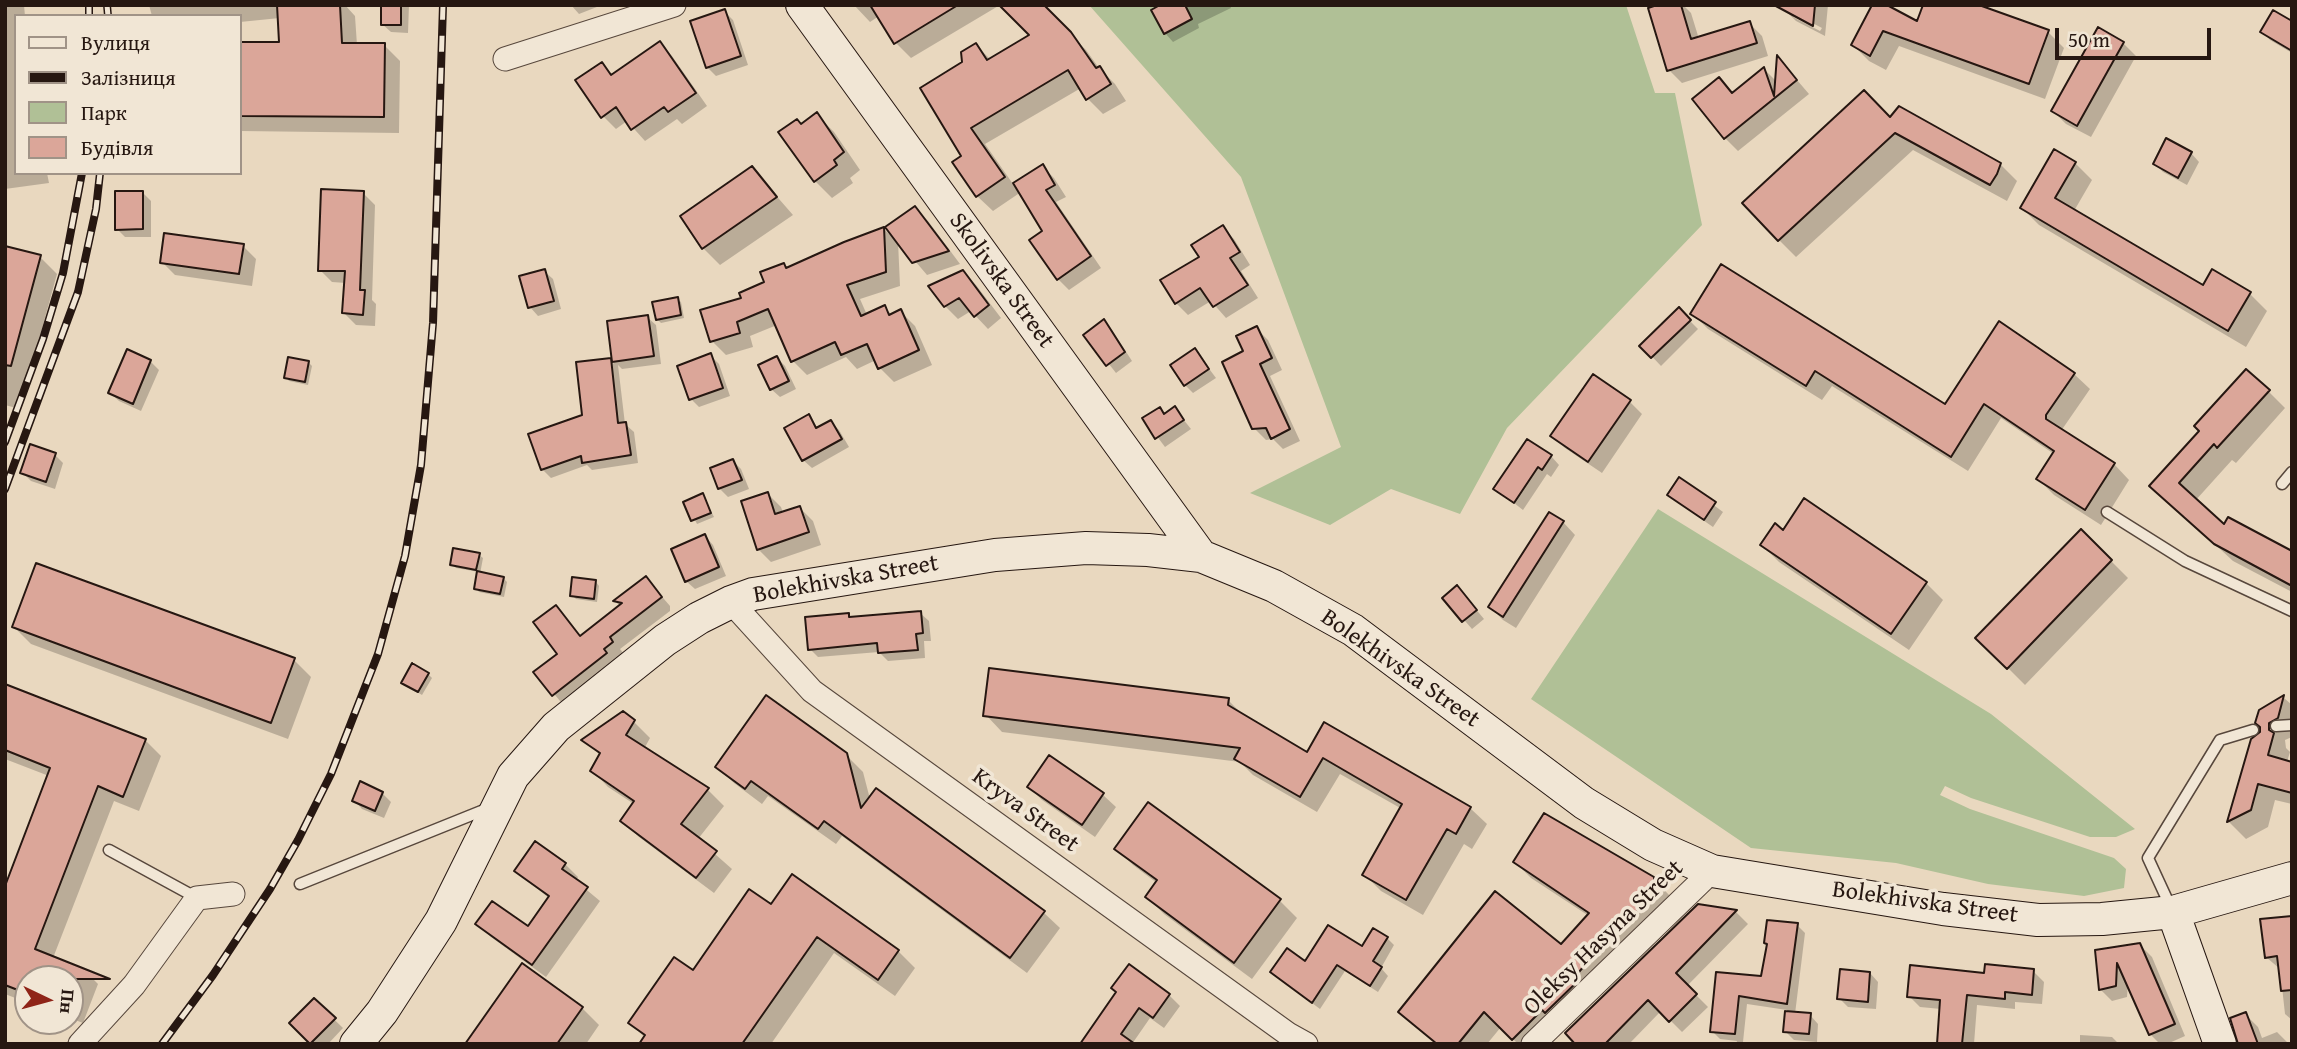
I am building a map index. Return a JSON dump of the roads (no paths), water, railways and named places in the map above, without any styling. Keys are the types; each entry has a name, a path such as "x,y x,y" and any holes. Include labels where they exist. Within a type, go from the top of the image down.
{"main road":[{"name":"Skolivska Street","path":"802,5 1201,556"},
{"name":"Bolekhivska Street","path":"356,1044 382,1012 440,921 513,776 556,727 665,640 699,618 753,594 995,555 1086,548 1148,550 1201,556 1274,586 1353,630 1584,803 1653,845 1712,870 1943,909 2038,920 2102,919 2173,912 2292,878"},
{"path":"2173,912 2220,1044"}],"street":[{"path":"505,59 674,5"},
{"name":"Kryva Street","path":"731,602 812,691 1288,1034 1306,1044"},
{"name":"Oleksy Hasyna Street","path":"1533,1044 1712,870"},
{"path":"80,1044 134,985 197,898 233,894"}],"lane":[{"path":"2282,484 2292,472"},
{"path":"2107,512 2185,561 2292,611"},
{"path":"2276,726 2292,724"},
{"path":"2173,912 2148,858 2220,740 2253,730"},
{"path":"300,884 498,804"},
{"path":"109,850 197,898"}],"railway":[{"path":"89,5 89,14"},
{"path":"107,5 108,14"},
{"path":"162,1044 213,975 270,889 331,774 378,654 405,556 421,465 433,323 443,5"},
{"path":"5,442 43,339 63,273 82,175"},
{"path":"5,489 78,292 96,209 100,175"}]}
